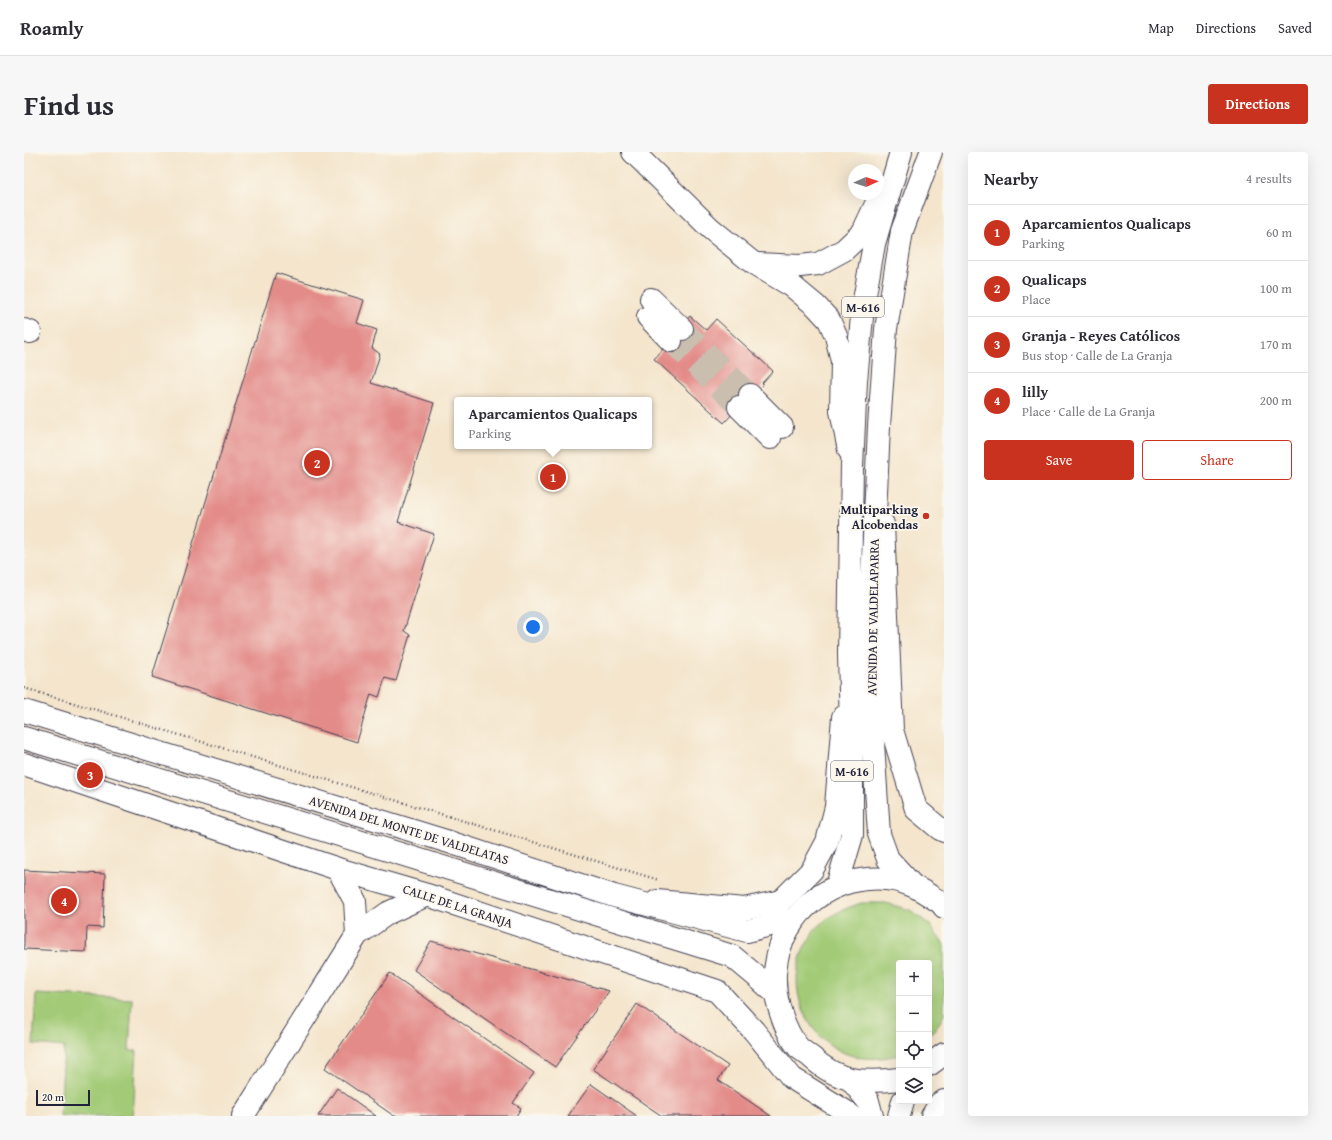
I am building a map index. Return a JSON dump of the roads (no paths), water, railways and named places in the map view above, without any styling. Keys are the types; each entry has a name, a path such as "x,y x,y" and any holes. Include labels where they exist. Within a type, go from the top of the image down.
{"main road":[{"path":"633,152 710,228 753,263 792,286 816,306 829,320 836,336 842,361 841,411 852,466"},
{"name":"AVENIDA DE VALDELAPARRA","path":"912,885 888,859 879,834 871,689 872,604 879,426 886,330 902,231 931,152"},
{"path":"753,263 800,266 818,264 844,250 863,232 900,154"},
{"name":"AVENIDA DE VALDELAPARRA","path":"838,886 852,835 849,654 852,466 856,381 862,306 874,244 900,154"},
{"path":"648,317 671,340 648,317"},
{"path":"740,406 770,436 740,406"},
{"path":"879,426 892,730 916,809 944,831"},
{"path":"614,896 744,909 781,901 812,870 827,842 836,807 849,654"},
{"name":"AVENIDA DEL MONTE DE VALDELATAS","path":"24,711 450,842 614,896 747,932 794,919"},
{"name":"AVENIDA DEL MONTE DE VALDELATAS","path":"24,738 732,956 775,993"},
{"path":"24,757 45,770"},
{"name":"CALLE DE LA GRANJA","path":"24,764 338,869 427,895 717,991 754,1031 792,1078 851,1116"},
{"path":"338,869 355,901 356,935"},
{"name":"M-616","path":"896,1079 874,1082 850,1079 822,1067 799,1047 783,1022 775,993 774,967 781,942 794,919 814,899 838,886 862,879 887,879 912,885 941,903 944,907"},
{"path":"243,1116 356,935 388,913 427,895"},
{"path":"932,1063 944,1054"},
{"path":"932,1067 944,1065"},
{"name":"M-616","path":"850,1079 868,1101 872,1116"},
{"path":"932,1116 940,1103 944,1101"},
{"path":"899,1116 902,1104"}],"tunnel":[{"path":"682,329 750,395"},
{"path":"671,341 739,407"}],"place":[{"name":"Qualicaps","path":"317,463"},
{"name":"Aparcamientos Qualicaps","path":"553,477"},
{"name":"Multiparking Alcobendas","path":"926,516"},
{"name":"Granja - Reyes Católicos","path":"90,775"},
{"name":"lilly","path":"64,901"}]}
